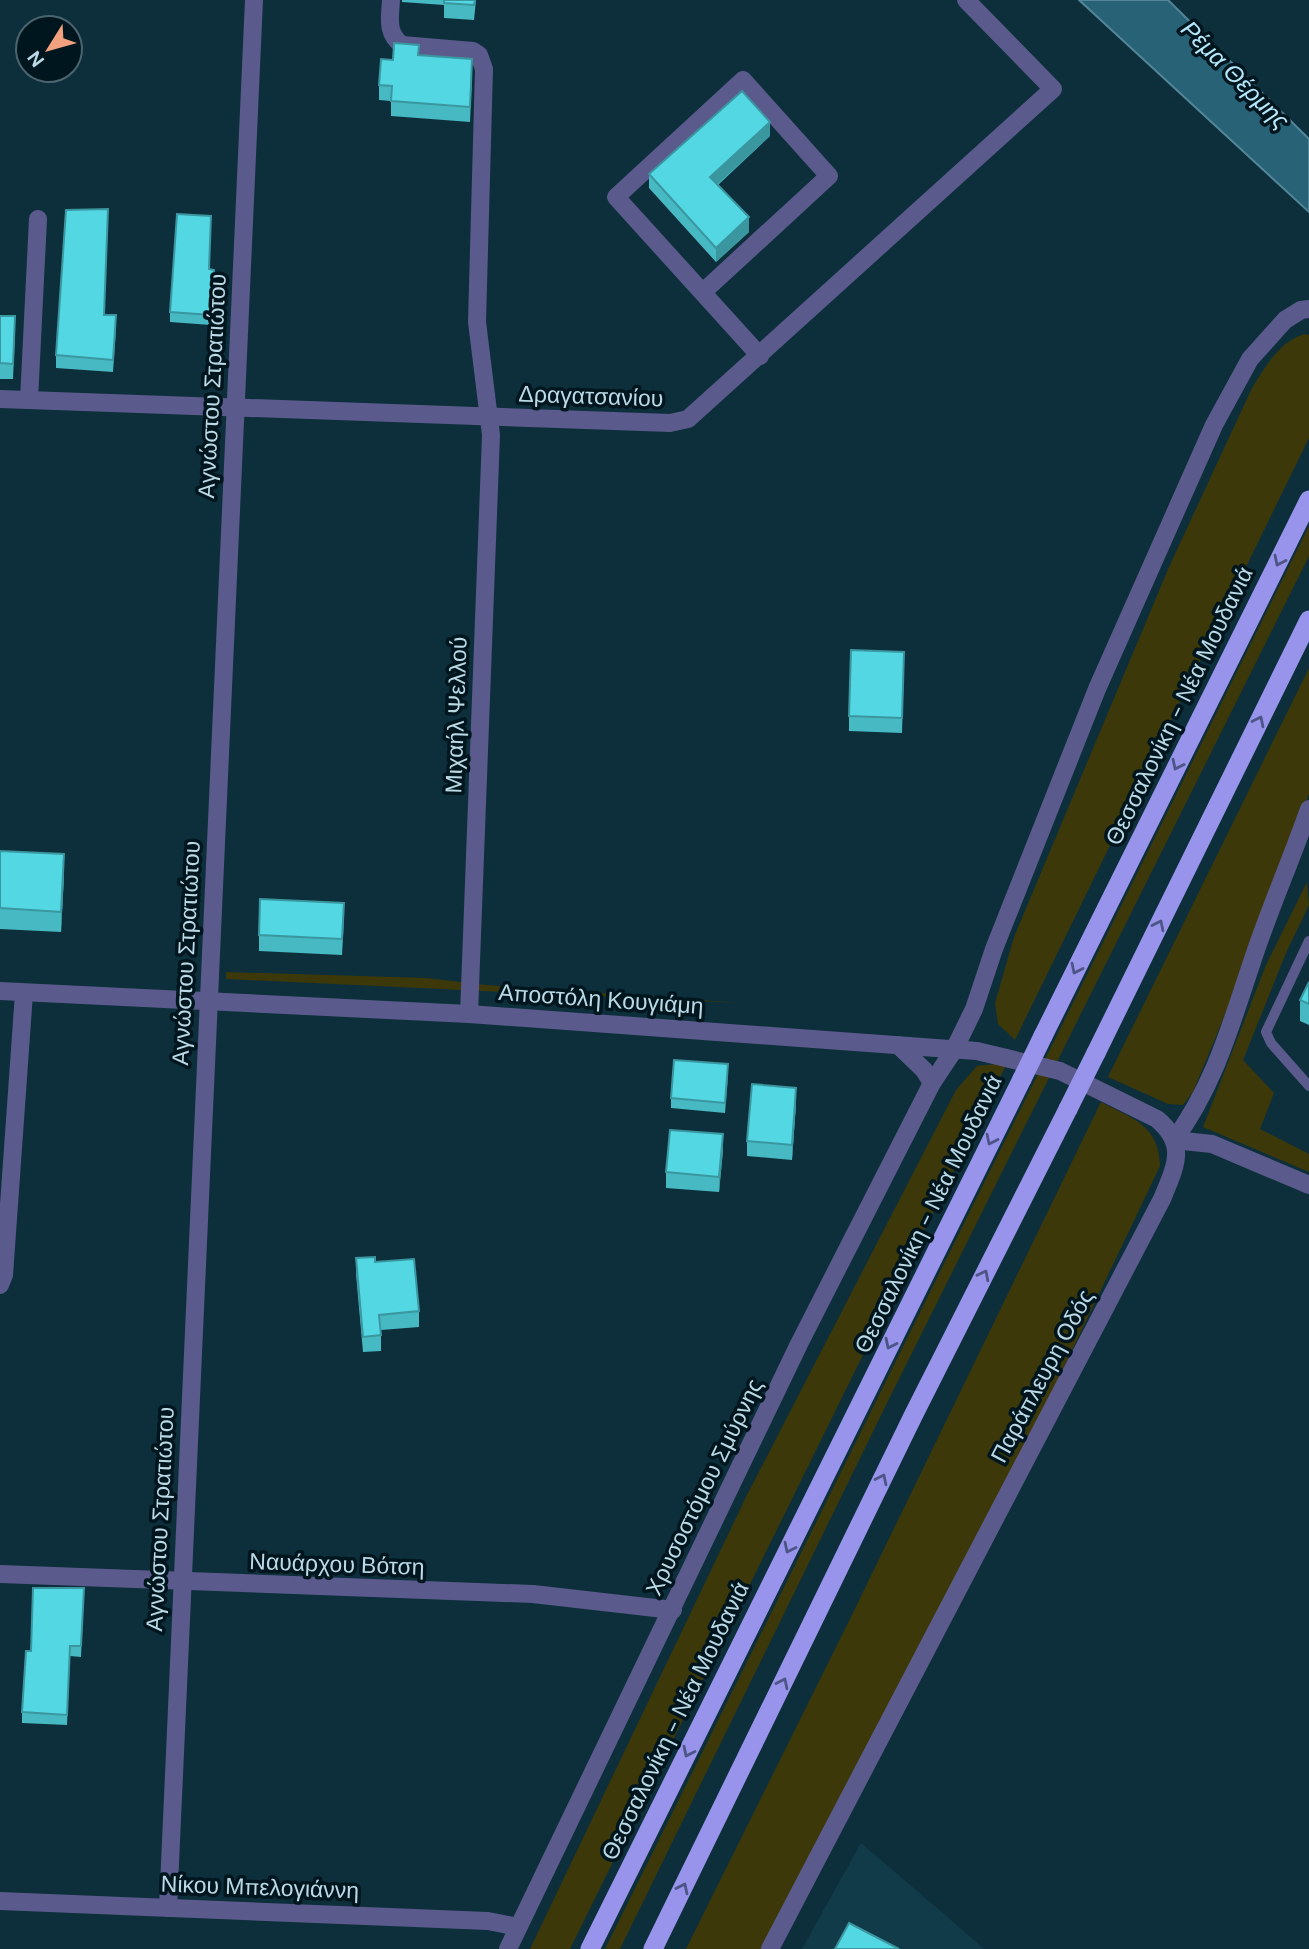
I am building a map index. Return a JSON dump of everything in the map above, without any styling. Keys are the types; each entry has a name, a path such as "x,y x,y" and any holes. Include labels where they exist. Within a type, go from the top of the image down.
{"highway":[{"name":"Θεσσαλονίκη - Νέα Μουδανιά","path":"590,1949 1309,500"},
{"path":"653,1949 914,1414 1096,1053 1309,620"}],"street":[{"name":"Αγνώστου Στρατιώτου","path":"168,1908 254,0"},
{"name":"Μιχαήλ Ψελλού","path":"391,0 390,29 402,45 473,51 482,61 484,82 478,198 477,322 490,418 469,1014"},
{"name":"Δραγατσανίου","path":"0,399 235,406 490,418 677,422 697,413 1053,89 966,0"},
{"path":"703,292 829,177 743,80 616,197 760,356"},
{"path":"29,400 38,219"},
{"name":"Χρυσοστόμου Σμύρνης","path":"508,1949 799,1344 932,1083 954,1050 974,1009 994,949 1097,689 1214,425 1250,359 1285,320 1301,310 1309,309"},
{"path":"1174,1140 1197,1110 1215,1073 1266,920 1304,838 1309,809"},
{"name":"Αποστόλη Κουγιάμη","path":"0,991 469,1014 977,1051 1060,1071 1157,1119 1170,1130 1174,1140"},
{"path":"0,1285 4,1275 24,993"},
{"path":"898,1045 924,1070 932,1083"},
{"path":"1174,1140 1212,1144 1309,1185"},
{"name":"Παράπλευρη Οδός","path":"770,1949 1156,1211 1177,1157 1174,1140"},
{"name":"Ναυάρχου Βότση","path":"0,1574 182,1584 533,1594 673,1610"},
{"name":"Νίκου Μπελογιάννη","path":"0,1901 488,1920 518,1927"}],"lane":[{"path":"1309,941 1266,1032 1271,1043 1309,1086"}],"shaded area":[{"path":"1304,334 1309,335 1309,438 1015,1040 998,1024 995,1003 1014,937 1169,567 1252,388 1280,349"},
{"path":"1309,526 1309,556 889,1399 620,1949 605,1949"},
{"path":"1309,668 1309,794 1193,1092 1183,1105 1168,1104 1108,1077"},
{"path":"1307,882 1309,905 1286,953 1243,1060 1274,1093 1260,1129 1309,1154 1309,1172 1203,1127 1266,965"},
{"path":"226,972 426,978 486,985 742,1003 226,979"},
{"path":"1007,1063 570,1949 530,1949 746,1497 956,1090 977,1066"},
{"path":"1101,1102 1133,1119 1149,1132 1155,1141 1160,1166 1057,1382 761,1949 686,1949 849,1621"},
{"path":"861,1843 944,1914 984,1949 802,1949"}],"water":[{"name":"Ρέμα Θέρμης","path":"1079,0 1168,0 1309,139 1309,212"}],"building":[{"path":"444,0 475,0 474,5 444,3"},
{"path":"394,43 419,45 418,55 472,59 470,107 391,101 392,86 379,85 381,59 393,60"},
{"path":"742,91 770,122 710,177 749,217 716,248 649,174"},
{"path":"108,209 104,315 116,315 113,360 56,355 66,210"},
{"path":"177,214 211,216 209,269 214,270 211,315 170,312"},
{"path":"0,316 15,316 13,364 0,363"},
{"path":"851,650 904,652 902,718 849,716"},
{"path":"0,851 64,854 61,912 0,908"},
{"path":"260,899 344,903 342,939 259,935"},
{"path":"1309,982 1309,1004 1300,1000"},
{"path":"674,1060 728,1064 725,1103 671,1098"},
{"path":"752,1084 796,1088 792,1145 747,1141"},
{"path":"670,1130 723,1134 719,1177 666,1172"},
{"path":"375,1257 375,1262 414,1259 419,1311 379,1315 381,1335 363,1337 356,1258"},
{"path":"33,1588 84,1588 81,1646 70,1646 67,1715 22,1712 26,1651 31,1651"},
{"path":"849,1923 899,1949 835,1949"}]}
